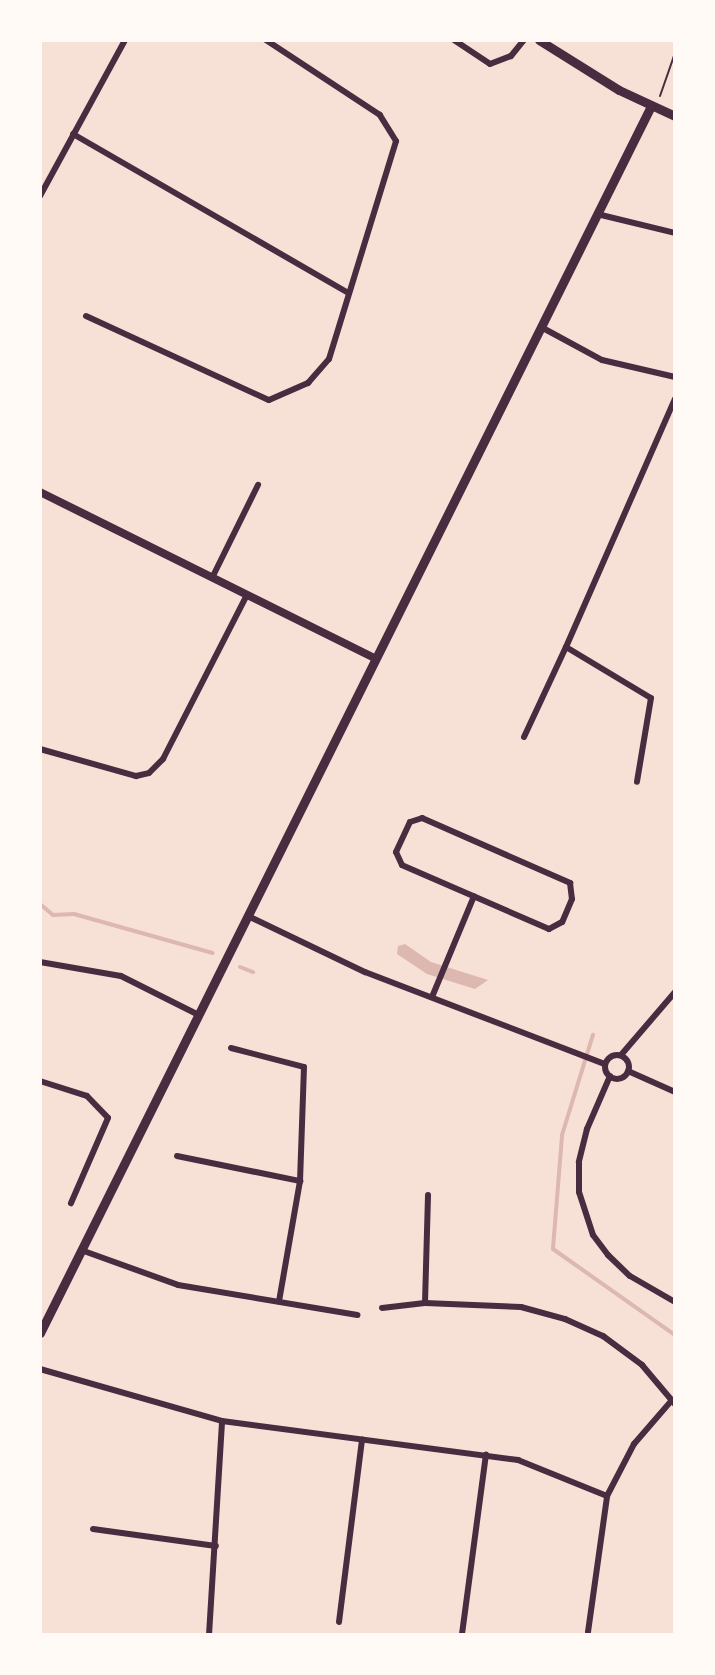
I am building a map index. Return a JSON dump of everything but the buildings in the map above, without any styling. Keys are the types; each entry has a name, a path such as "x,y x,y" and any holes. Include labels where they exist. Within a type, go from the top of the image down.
{"main road":[{"path":"539,40 651,106 675,116"},
{"path":"40,1333 651,106"}],"street":[{"path":"40,196 125,40"},
{"path":"86,316 269,400 308,383 329,359 396,141 380,115 266,40"},
{"path":"454,40 490,64 511,56 524,40"},
{"path":"73,134 348,293"},
{"path":"595,214 675,233"},
{"path":"541,327 602,360 675,377"},
{"path":"524,737 675,399"},
{"path":"212,578 258,485"},
{"path":"40,492 376,659"},
{"path":"40,749 136,776 149,773 163,759 247,595"},
{"path":"566,647 651,698 637,782"},
{"path":"422,818 570,883 573,890 562,922 549,929 474,896 396,860 410,822 422,818"},
{"path":"432,997 474,896"},
{"path":"248,916 432,997 605,1064 610,1076 584,1140 579,1192 593,1235 608,1255 630,1276 675,1302"},
{"path":"40,962 121,976 199,1015"},
{"path":"605,1064 609,1057 621,1055 675,992"},
{"path":"231,1048 304,1067 300,1181 279,1301"},
{"path":"621,1055 628,1071 675,1092"},
{"path":"610,1076 620,1078 628,1071"},
{"path":"40,1081 87,1096 108,1118 71,1203"},
{"path":"177,1156 300,1181"},
{"path":"425,1303 428,1195"},
{"path":"81,1250 178,1285 358,1315"},
{"path":"382,1308 425,1303 521,1307 565,1319 603,1336 642,1365 673,1402 634,1444 607,1496 588,1632"},
{"path":"40,1369 90,1388 222,1421 486,1455 544,1468 607,1496"},
{"path":"209,1635 222,1421"},
{"path":"339,1622 362,1439"},
{"path":"462,1634 486,1455"},
{"path":"93,1529 216,1546"}],"path":[{"path":"651,106 662,94 675,53"}],"shaded area":[{"path":"405,944 431,962 488,980 475,989 427,974 397,954 398,946"}],"waterway":[{"path":"40,904 53,915 74,914 213,953"},
{"path":"240,967 253,972"},
{"path":"553,1248 562,1135 593,1035"},
{"path":"553,1249 675,1335"}]}
